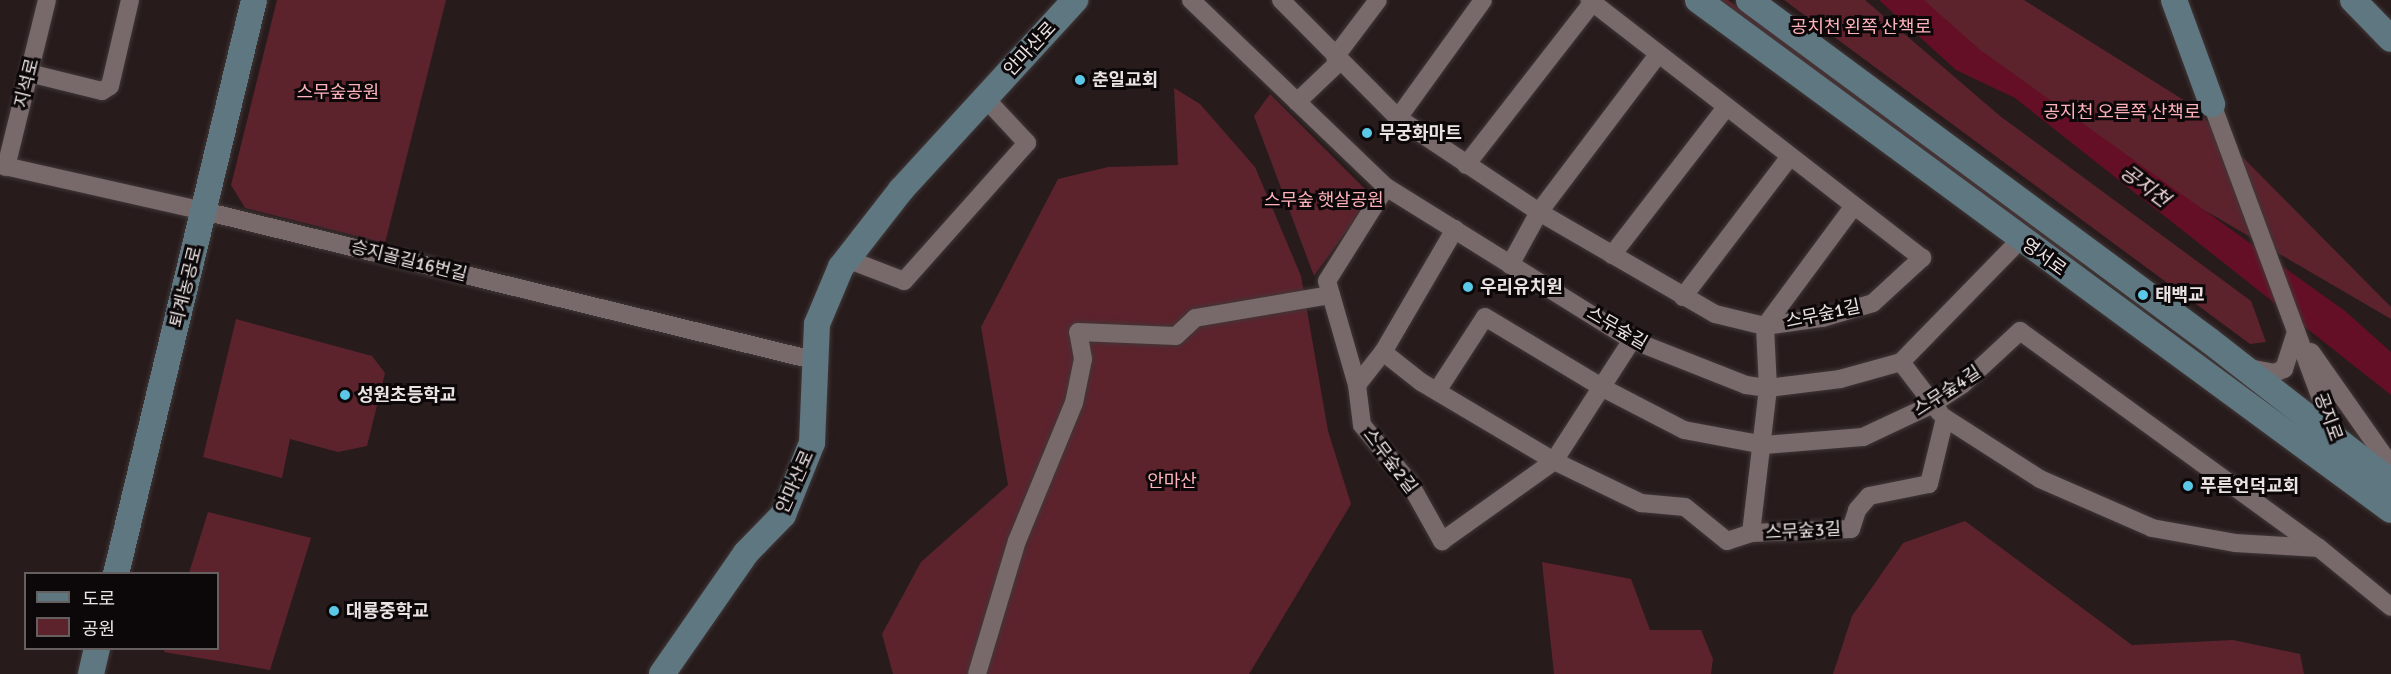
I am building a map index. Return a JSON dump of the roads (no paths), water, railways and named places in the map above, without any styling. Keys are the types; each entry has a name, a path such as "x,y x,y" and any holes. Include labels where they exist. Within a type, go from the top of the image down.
{"street":[{"name":"지석로","path":"3,166 47,0"},
{"path":"29,73 102,91 110,86 130,0"},
{"name":"퇴계농공로","path":"116,572 254,0"},
{"name":"안마산로","path":"662,674 746,553 783,515 812,443 817,324 847,259 901,190 1075,0"},
{"name":"스무숲길","path":"1191,0 1386,187 1632,340 1746,385 1768,388 1840,379 1901,362"},
{"name":"스무숲1길","path":"1281,0 1398,118 1466,165 1539,212 1715,314 1765,326 1822,318 1873,303 1922,258 1725,109 1590,1 1466,165"},
{"path":"1298,102 1337,59 1378,0"},
{"path":"1398,118 1483,0"},
{"name":"영서로","path":"1698,0 2020,240 2391,510"},
{"name":"영서로","path":"1749,0 2243,366 2391,482"},
{"path":"2174,0 2296,332 2302,354 2391,466"},
{"path":"2354,0 2391,39"},
{"path":"1510,265 1539,212 1657,56"},
{"path":"847,259 904,281 1027,143 985,98"},
{"path":"1612,255 1725,109"},
{"path":"1683,297 1789,158"},
{"name":"승지골길16번길","path":"3,166 204,211 817,361"},
{"name":"스무숲2길","path":"1386,187 1327,281 1357,385 1362,424 1409,482 1442,541 1554,461"},
{"name":"스무숲1길","path":"1765,326 1853,207"},
{"path":"1357,385 1383,352 1455,229"},
{"path":"2020,240 1901,362 1931,405 1945,418 2040,479 2152,528 2235,543 2319,548"},
{"path":"977,674 1017,541 1074,403 1083,359 1078,332 1176,336 1195,318 1331,295"},
{"name":"스무숲4길","path":"1437,391 1485,317 1603,388 1684,430 1764,445 1863,437 1931,405 1962,384 2020,331 2319,548 2391,607"},
{"path":"1751,533 1764,445 1768,388 1765,326"},
{"path":"1554,461 1632,340"},
{"name":"스무숲3길","path":"1383,352 1437,391 1554,461 1641,503 1685,507 1727,541 1751,533 1851,529 1857,510 1869,496 1929,484 1945,418"},
{"path":"2243,366 2274,373 2284,369 2302,354"},
{"name":"공지로","path":"2302,354 2352,480"},
{"path":"91,674 97,650"}],"water":[{"name":"공지천","path":"1879,0 1924,0 1979,49 2345,311 2391,352 2391,395 2015,98 1956,70"}],"place":[{"name":"춘일교회","path":"1080,80"},
{"name":"무궁화마트","path":"1367,133"},
{"name":"우리유치원","path":"1468,287"},
{"name":"태백교","path":"2143,295"},
{"name":"성원초등학교","path":"345,395"},
{"name":"푸른언덕교회","path":"2188,486"},
{"name":"대룡중학교","path":"334,611"}],"park label":[{"name":"공치천 왼쪽 산책로","path":"1861,27"},
{"name":"스무숲공원","path":"338,92"},
{"name":"공지천 오른쪽 산책로","path":"2122,112"},
{"name":"스무숲 햇살공원","path":"1324,200"},
{"name":"안마산","path":"1172,481"}]}
